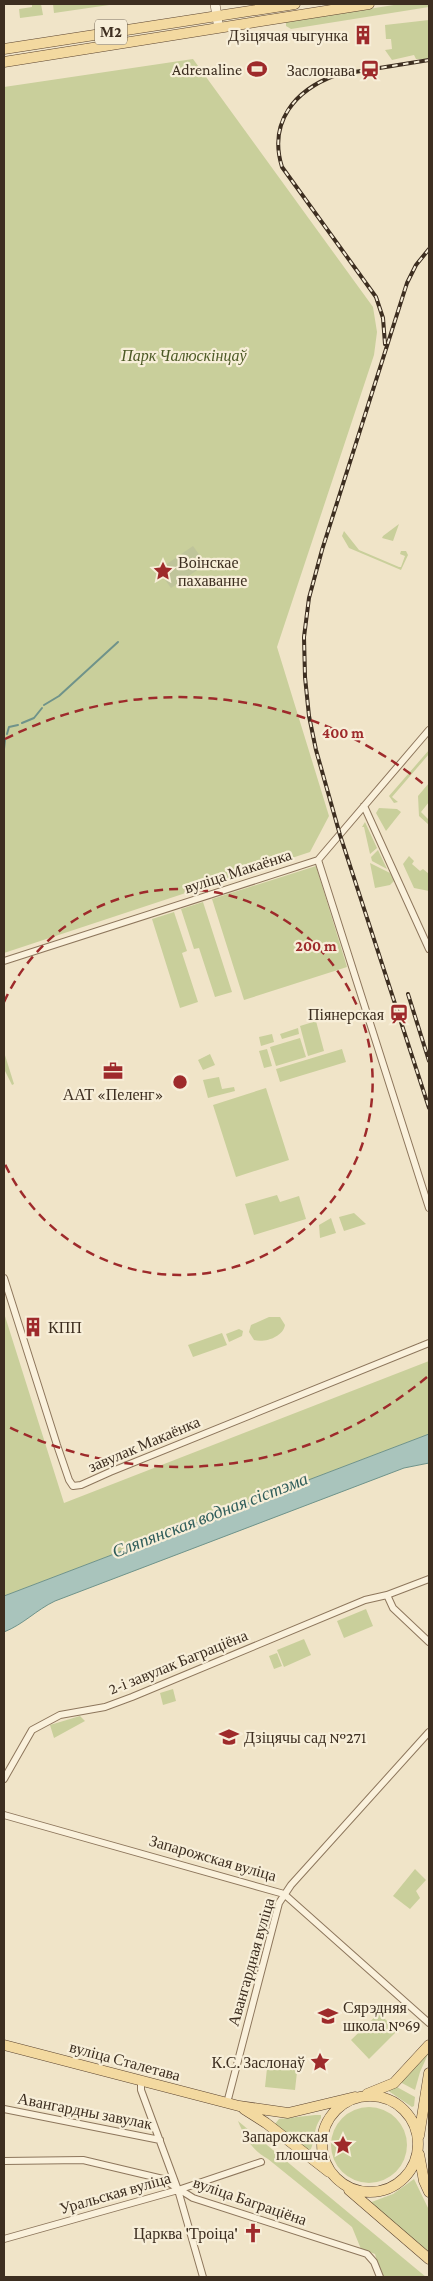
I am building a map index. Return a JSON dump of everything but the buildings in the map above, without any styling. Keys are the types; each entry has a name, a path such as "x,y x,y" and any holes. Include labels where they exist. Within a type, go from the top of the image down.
{"main road":[{"name":"М2","path":"4,49 295,4"},
{"name":"М2","path":"4,62 369,4"},
{"name":"вуліца Сталетава","path":"4,2044 239,2106"},
{"path":"429,2045 394,2083 358,2097 335,2110 324,2132 323,2156 338,2181 361,2191 380,2190 398,2182 412,2168 418,2147 429,2073"},
{"path":"239,2106 288,2113 358,2097 382,2097 401,2107 414,2124 422,2172 429,2192"},
{"path":"239,2106 266,2123 338,2181 429,2259"}],"street":[{"path":"215,4 219,28"},
{"path":"429,730 318,860 429,1208"},
{"path":"364,806 429,949"},
{"name":"вуліца Макаёнка","path":"4,961 318,860"},
{"name":"завулак Макаёнка","path":"4,1278 57,1445 69,1480 73,1486 82,1485 429,1343"},
{"name":"2-і завулак Баграціёна","path":"4,1779 32,1730 60,1715 105,1707 365,1600 387,1595 429,1579"},
{"path":"387,1595 392,1608 429,1642"},
{"name":"Авангардная вуліца","path":"227,2103 278,1903 429,1732"},
{"name":"Запарожская вуліца","path":"4,1815 284,1894 429,2023"},
{"path":"141,2081 141,2090 178,2190 202,2277"},
{"name":"Авангардны завулак","path":"4,2109 160,2140"},
{"name":"вуліца Баграціёна","path":"4,2161 83,2160 163,2179 192,2198 360,2252 370,2257 380,2277"},
{"name":"Уральская вуліца","path":"4,2239 178,2190 261,2162"}],"green space":[{"path":"32,4 41,4 43,15 20,18 19,9 32,7"},
{"path":"53,4 116,4 54,13"},
{"path":"400,4 429,4 429,7 291,29 286,26 286,22"},
{"path":"429,20 429,59 416,59 414,55 392,60 385,50 392,49 391,39 386,39 385,25"},
{"name":"Парк Чалюскінцаў","path":"193,59 373,307 377,332 374,355 277,647 329,816 310,852 4,953 4,87"},
{"path":"399,524 393,541 382,538 383,536"},
{"path":"344,531 359,550 399,567 401,567 405,556 400,554 401,551 406,551 408,555 401,570 349,548 342,536"},
{"path":"193,546 206,564 171,588 158,570"},
{"path":"429,750 429,754 392,797 398,802 394,803 389,796"},
{"path":"429,783 429,802 421,812 429,820 429,825 419,816 418,796"},
{"path":"379,808 397,809 401,812 386,831 376,813"},
{"path":"365,822 377,848 370,854 364,827 362,827"},
{"path":"378,850 387,869 372,861 371,857"},
{"path":"409,856 414,861 412,864 420,871 423,869 429,874 429,891 414,888 403,864"},
{"path":"370,863 390,873 394,881 390,885 375,888"},
{"path":"316,866 347,967 244,1000 212,899"},
{"path":"203,902 232,992 215,997 199,948 194,949 181,909"},
{"path":"174,912 187,951 182,953 198,1002 180,1008 152,919"},
{"path":"316,1021 324,1051 308,1056 300,1026"},
{"path":"298,1028 299,1034 282,1039 280,1034"},
{"path":"272,1034 274,1042 261,1046 259,1037"},
{"path":"300,1038 306,1057 276,1066 270,1047"},
{"path":"267,1049 272,1066 264,1068 259,1051"},
{"path":"342,1049 346,1062 280,1082 276,1069"},
{"path":"4,1052 14,1084 12,1085 4,1069"},
{"path":"210,1054 215,1065 203,1070 198,1060"},
{"path":"219,1077 222,1089 234,1087 235,1091 208,1098 203,1080"},
{"path":"266,1088 289,1160 236,1177 213,1105"},
{"path":"277,1195 280,1202 299,1196 306,1219 254,1235 245,1204"},
{"path":"354,1213 366,1224 344,1231 339,1217"},
{"path":"331,1218 336,1233 320,1238 319,1225"},
{"path":"4,1313 64,1503 429,1361 429,1434 4,1596"},
{"path":"269,1317 280,1317 285,1325 284,1329 277,1336 268,1340 254,1340 249,1332 251,1325"},
{"path":"239,1329 243,1331 242,1336 229,1342 226,1334"},
{"path":"222,1333 227,1345 193,1357 188,1345"},
{"path":"366,1609 373,1626 344,1638 337,1621"},
{"path":"304,1639 311,1655 284,1667 277,1650"},
{"path":"277,1653 282,1666 274,1669 269,1656"},
{"path":"173,1689 176,1701 163,1705 160,1693"},
{"path":"80,1716 85,1721 54,1738 50,1725"},
{"path":"415,1869 426,1880 416,1891 420,1898 410,1909 393,1896"},
{"path":"379,2013 397,2031 369,2059 351,2040"},
{"path":"429,2052 420,2072 415,2090 400,2082"},
{"path":"268,2059 298,2063 295,2090 265,2087"},
{"path":"395,2086 415,2097 414,2106 412,2107 387,2090"},
{"path":"362,2107 376,2107 390,2113 401,2124 407,2138 404,2160 396,2172 376,2183 362,2183 348,2177 337,2166 331,2152 331,2138 337,2124 348,2113"},
{"path":"321,2115 321,2118 316,2127 313,2145 309,2152 275,2124 279,2119"},
{"path":"238,2121 426,2277 381,2277 375,2254 361,2249 352,2227 253,2148"},
{"path":"414,2179 429,2210 429,2254 369,2203 393,2194"}],"water":[{"path":"429,1434 429,1463 404,1468 55,1601 4,1632 4,1596"}],"waterway":[{"path":"44,705 59,696 118,642"},
{"path":"22,723 34,718 42,708"},
{"path":"7,734 9,727 18,725"},
{"path":"4,749 5,740"}],"railway":[{"path":"385,344 383,318 376,297 282,167 279,136 282,122 288,110 308,89 321,81 336,75 429,60"},
{"path":"429,249 416,265 407,283 322,550 309,598 304,637 305,677 309,716 316,750 340,835 429,1108"},
{"path":"408,994 429,1061"}],"place":[{"name":"Дзіцячая чыгунка","path":"363,35"},
{"name":"Adrenaline","path":"257,69"},
{"name":"Заслонава","path":"370,70"},
{"name":"Воінскае пахаванне","path":"163,571"},
{"name":"Піянерская","path":"399,1014"},
{"name":"ААТ «Пеленг»","path":"113,1071"},
{"name":"КПП","path":"33,1327"},
{"name":"Дзіцячы сад №271","path":"229,1737"},
{"name":"Сярэдняя школа №69","path":"328,2016"},
{"name":"К.С. Заслонаў","path":"320,2062"},
{"name":"Запарожская плошча","path":"343,2145"},
{"name":"Царква 'Троіца'","path":"253,2233"}],"water label":[{"name":"Сляпянская водная сістэма","path":"210,1515"}]}
